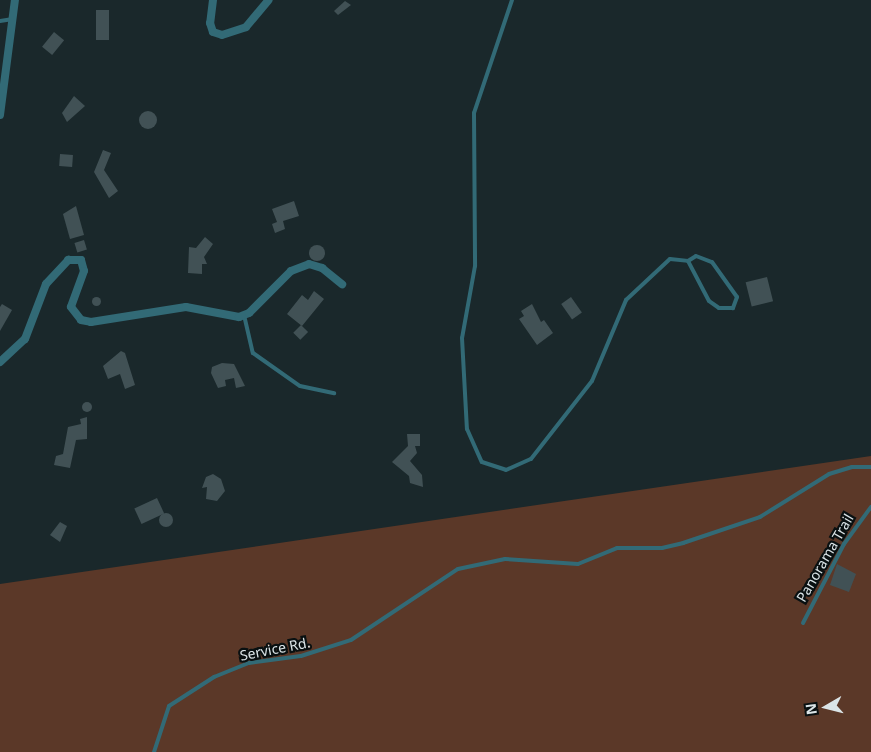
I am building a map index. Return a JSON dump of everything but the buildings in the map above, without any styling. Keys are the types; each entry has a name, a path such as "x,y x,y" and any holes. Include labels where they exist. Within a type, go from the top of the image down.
{"street":[{"path":"0,115 15,18 15,0"},
{"path":"213,0 210,23 214,32 222,36 246,27 269,0"},
{"path":"0,362 25,339 53,273 75,258 81,260 84,271 71,307 81,320 103,321 186,307 244,315 276,283 300,266 322,268 342,284"}],"lane":[{"path":"512,0 474,113 475,266 462,338 467,429 482,462 506,470 531,459 592,381 626,300 670,259 688,261 702,257 719,269 737,297 734,308 719,308 708,301 688,261"},
{"path":"0,21 15,18"},
{"path":"244,315 253,354 300,386 334,393"},
{"name":"Service Rd.","path":"154,752 169,706 214,677 249,663 301,656 351,640 426,588 474,563 513,559 578,564 617,548 662,548 683,543 760,517 829,474 852,467 871,467"},
{"name":"Panorama Trail","path":"803,623 844,544 871,506"}],"shaded area":[{"path":"871,456 871,752 0,752 0,584"}]}
